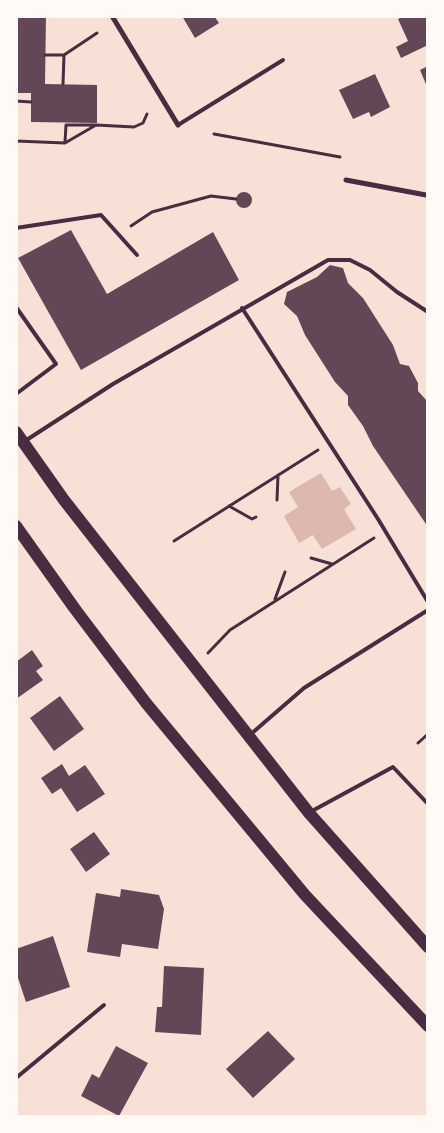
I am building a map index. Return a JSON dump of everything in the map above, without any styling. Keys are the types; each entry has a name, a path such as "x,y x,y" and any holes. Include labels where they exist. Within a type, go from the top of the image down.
{"main road":[{"path":"20,437 64,500 309,812 428,947"},
{"path":"16,526 75,609 164,726 305,895 428,1026"}],"street":[{"path":"112,16 178,125"},
{"path":"346,180 427,196"}],"lane":[{"path":"178,125 283,60"},
{"path":"16,228 101,215 137,255"},
{"path":"20,437 328,260 350,260 370,270 397,292 428,312"},
{"path":"16,307 56,364 16,394"},
{"path":"242,308 378,519 428,602"},
{"path":"249,736 304,688 428,610"},
{"path":"309,812 393,767 428,804"},
{"path":"16,1078 104,1005"}],"path":[{"path":"45,55 64,56 97,33"},
{"path":"63,84 64,56"},
{"path":"16,101 31,102"},
{"path":"65,143 66,125 134,127 143,123 147,114"},
{"path":"16,141 65,143 96,125"},
{"path":"214,134 340,157"},
{"path":"118,234 152,212 211,196 236,199"},
{"path":"174,541 321,448"},
{"path":"277,500 278,475"},
{"path":"229,506 252,519 256,517"},
{"path":"208,653 230,630 375,537 371,532"},
{"path":"311,558 332,564"},
{"path":"275,601 285,572"},
{"path":"418,743 428,734"}],"shaded area":[{"path":"321,473 332,491 340,487 351,504 344,509 356,529 322,549 313,535 299,543 284,516 298,507 289,492"}],"building":[{"path":"16,16 46,16 45,84 97,85 97,123 31,122 31,93 16,93"},
{"path":"182,16 214,16 219,23 195,38"},
{"path":"405,16 428,16 428,45 401,58 396,47 408,41 398,19"},
{"path":"428,66 428,89 420,70"},
{"path":"375,74 390,107 371,117 369,112 353,119 339,90"},
{"path":"241,192 247,192 252,197 250,206 241,208 236,203 236,197"},
{"path":"71,230 107,294 213,232 239,280 81,370 18,258"},
{"path":"330,265 343,268 348,283 363,298 393,345 400,364 409,366 418,383 418,391 428,402 428,527 373,446 363,426 348,405 348,396 335,382 305,335 297,316 284,304 287,292 317,277"},
{"path":"32,650 43,666 36,671 43,680 16,699 16,662"},
{"path":"60,696 84,729 54,751 30,718"},
{"path":"62,764 69,776 85,765 105,794 77,812 61,788 52,794 41,778"},
{"path":"94,832 110,854 86,872 70,849"},
{"path":"121,889 159,895 164,909 158,949 122,944 120,957 87,952 96,893 120,897"},
{"path":"53,936 70,987 26,1002 16,972 16,949"},
{"path":"164,966 204,968 201,1035 155,1032 157,1007 162,1007"},
{"path":"268,1031 295,1059 253,1098 226,1069"},
{"path":"116,1046 148,1063 119,1116 81,1096 92,1074 99,1078"}]}
